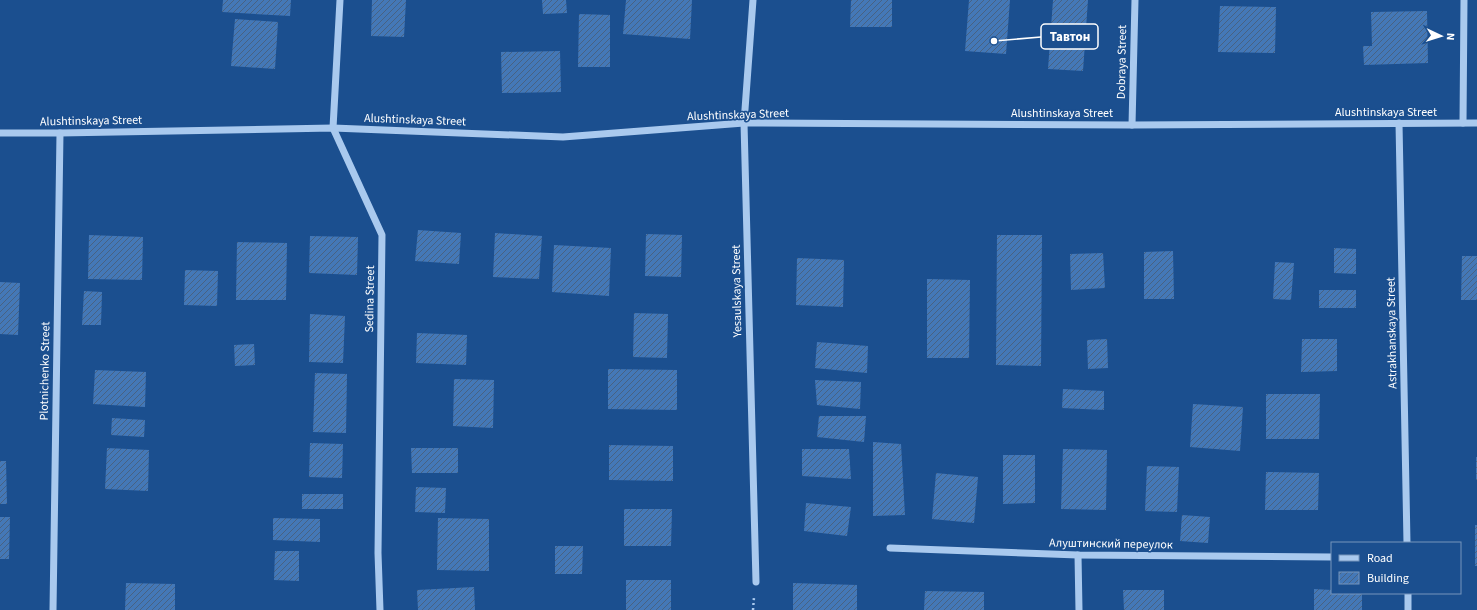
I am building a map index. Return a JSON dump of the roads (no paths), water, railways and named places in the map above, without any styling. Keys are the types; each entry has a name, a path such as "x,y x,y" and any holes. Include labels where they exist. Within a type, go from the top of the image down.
{"street":[{"name":"Sedina Street","path":"340,0 332,128 382,235 378,553 380,610"},
{"name":"Yesaulskaya Street","path":"753,0 744,123 756,582"},
{"name":"Dobraya Street","path":"1132,125 1135,0"},
{"path":"1463,123 1464,0"},
{"name":"Alushtinskaya Street","path":"0,133 332,128 563,137 744,123 1132,125 1477,123"},
{"name":"Astrakhanskaya Street","path":"1399,123 1407,542"},
{"name":"Plotnichenko Street","path":"53,610 60,133"},
{"name":"Алуштинский переулок","path":"890,548 1078,555 1331,557"},
{"path":"1078,555 1078,610"},
{"path":"1408,594 1408,610"}],"place":[{"name":"Тавтон","path":"994,41"}]}
